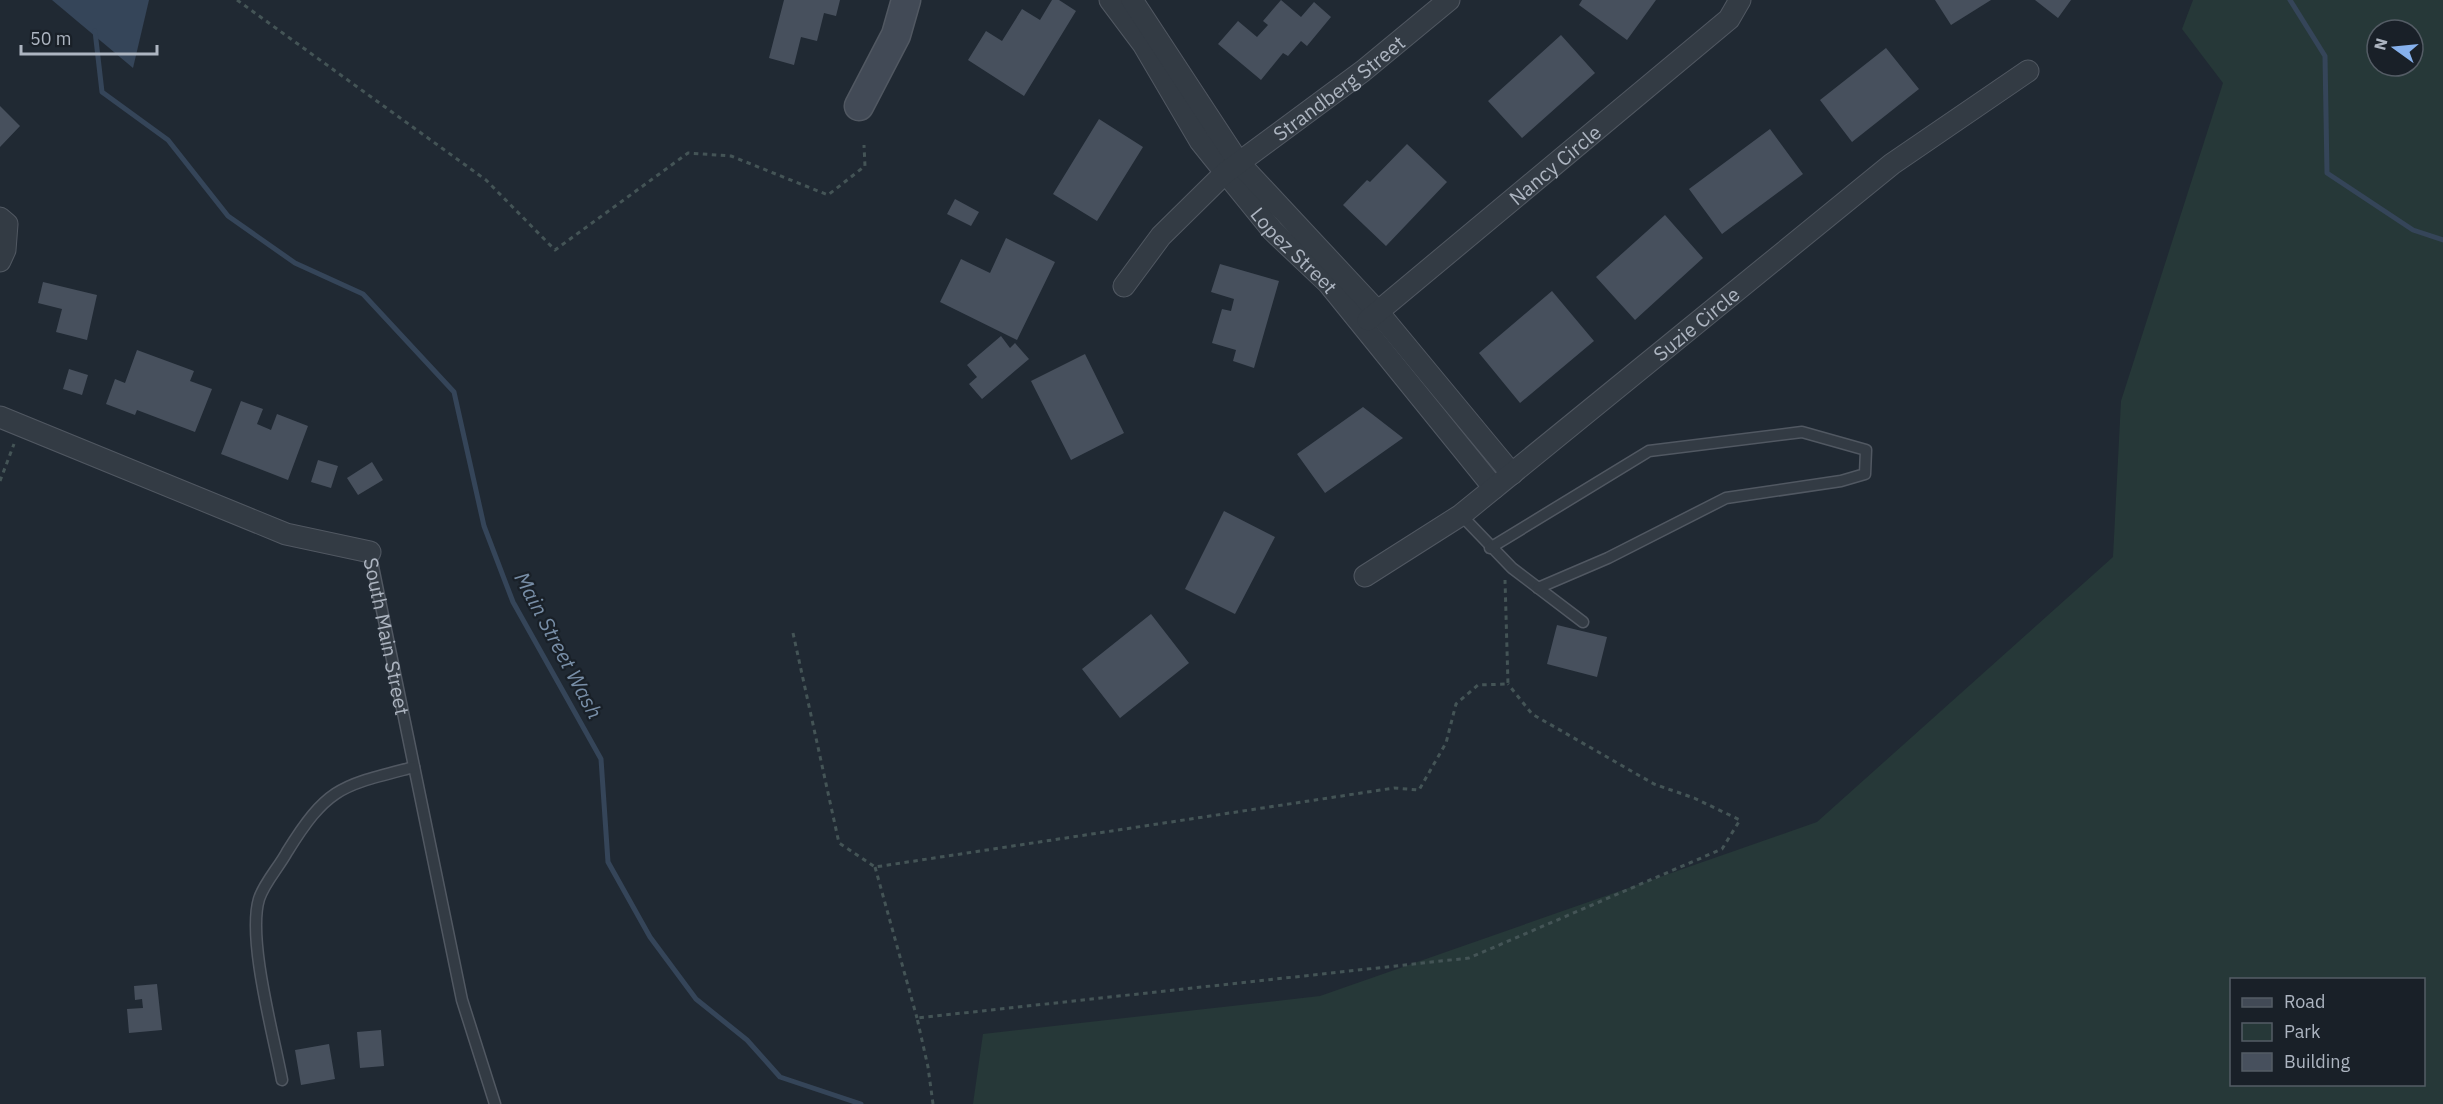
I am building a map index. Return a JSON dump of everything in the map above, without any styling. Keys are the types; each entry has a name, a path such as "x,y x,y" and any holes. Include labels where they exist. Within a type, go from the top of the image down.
{"street":[{"path":"859,106 896,35 906,0"},
{"name":"Strandberg Street","path":"1124,286 1161,236 1232,168 1363,70 1449,0"},
{"name":"Nancy Circle","path":"1370,318 1728,19 1740,0"},
{"name":"Lopez Street","path":"1122,2 1143,44 1200,141 1232,168 1267,224 1328,283 1370,318 1512,474"},
{"name":"Suzie Circle","path":"1365,576 1461,515 1892,164 2028,71"},
{"path":"0,218 7,224 5,250 0,261"},
{"name":"Lopez Street","path":"1370,318 1494,488"},
{"name":"South Main Street","path":"0,417 286,534 370,552"}],"lane":[{"path":"1490,548 1648,451 1802,432 1866,450 1865,474 1841,481 1726,498 1608,558 1538,588"},
{"path":"1461,515 1503,560 1583,622"},
{"name":"South Main Street","path":"370,552 462,1000 495,1104"},
{"path":"282,1080 258,957 259,899 305,823 330,796 355,783 414,767"}],"path":[{"path":"237,0 486,180 555,250 688,153 731,156 828,195 865,166 864,146"},
{"path":"0,481 21,426"},
{"path":"917,1018 1469,958 1722,849 1740,820 1694,798 1654,784 1542,720 1532,714 1508,684 1503,560"},
{"path":"793,633 839,843 875,867 917,1018 928,1067 933,1104"},
{"path":"875,867 1394,788 1419,790 1446,743 1456,704 1478,685 1508,684"}],"green space":[{"path":"2193,0 2443,0 2443,1104 973,1104 983,1034 1320,996 1817,822 2113,557 2121,401 2223,83 2182,29"}],"water":[{"path":"52,0 149,0 133,68"}],"building":[{"path":"784,0 840,0 836,16 824,13 817,41 801,37 794,65 769,58"},
{"path":"1052,0 1059,0 1076,11 1024,96 968,60 986,31 1002,41 1022,9 1040,20"},
{"path":"1281,0 1301,17 1314,2 1331,17 1307,46 1301,41 1288,56 1283,53 1261,80 1218,44 1238,21 1257,37 1268,25 1263,21"},
{"path":"1582,0 1656,0 1627,40 1579,5"},
{"path":"1935,0 1991,0 1951,25"},
{"path":"2035,0 2071,0 2058,18"},
{"path":"1561,35 1595,73 1522,138 1488,101"},
{"path":"1886,48 1919,89 1852,142 1820,100"},
{"path":"0,106 20,126 0,147"},
{"path":"1099,119 1143,147 1097,221 1053,194"},
{"path":"1770,129 1803,174 1722,234 1689,189"},
{"path":"1407,144 1447,182 1386,246 1343,205 1367,180 1370,182"},
{"path":"955,199 979,212 971,226 947,214"},
{"path":"1665,215 1703,258 1635,320 1596,277"},
{"path":"1006,238 1055,262 1017,340 940,302 961,259 990,273"},
{"path":"1220,264 1279,281 1254,368 1233,361 1236,350 1212,343 1222,309 1231,311 1234,299 1211,292"},
{"path":"43,282 97,295 87,340 56,332 62,309 38,303"},
{"path":"1552,291 1594,341 1520,403 1479,353"},
{"path":"1001,336 1010,348 1015,343 1029,359 982,399 969,384 977,377 967,365"},
{"path":"137,350 194,371 190,381 212,389 195,432 137,410 135,415 106,404 115,379 125,383"},
{"path":"1085,354 1124,433 1071,460 1031,381"},
{"path":"69,369 88,375 82,395 63,389"},
{"path":"241,401 263,409 257,424 271,430 277,414 308,426 288,480 221,454"},
{"path":"1363,407 1403,438 1325,493 1297,454"},
{"path":"318,460 338,466 331,488 311,482"},
{"path":"372,462 383,480 358,495 347,478"},
{"path":"1224,511 1275,537 1235,614 1185,589"},
{"path":"1151,614 1189,663 1120,718 1082,669"},
{"path":"1557,625 1607,637 1597,677 1547,664"},
{"path":"157,984 162,1030 129,1033 127,1009 143,1008 142,999 135,1000 134,986"},
{"path":"381,1030 384,1066 360,1068 357,1032"},
{"path":"329,1044 335,1079 301,1085 295,1050"}],"waterway":[{"path":"2290,0 2325,56 2327,173 2413,230 2443,240"},
{"name":"Main Street Wash","path":"95,31 102,92 168,140 228,216 295,263 363,294 454,392 484,526 513,602 601,759 608,862 650,937 696,999 747,1040 780,1077 861,1104"}]}
